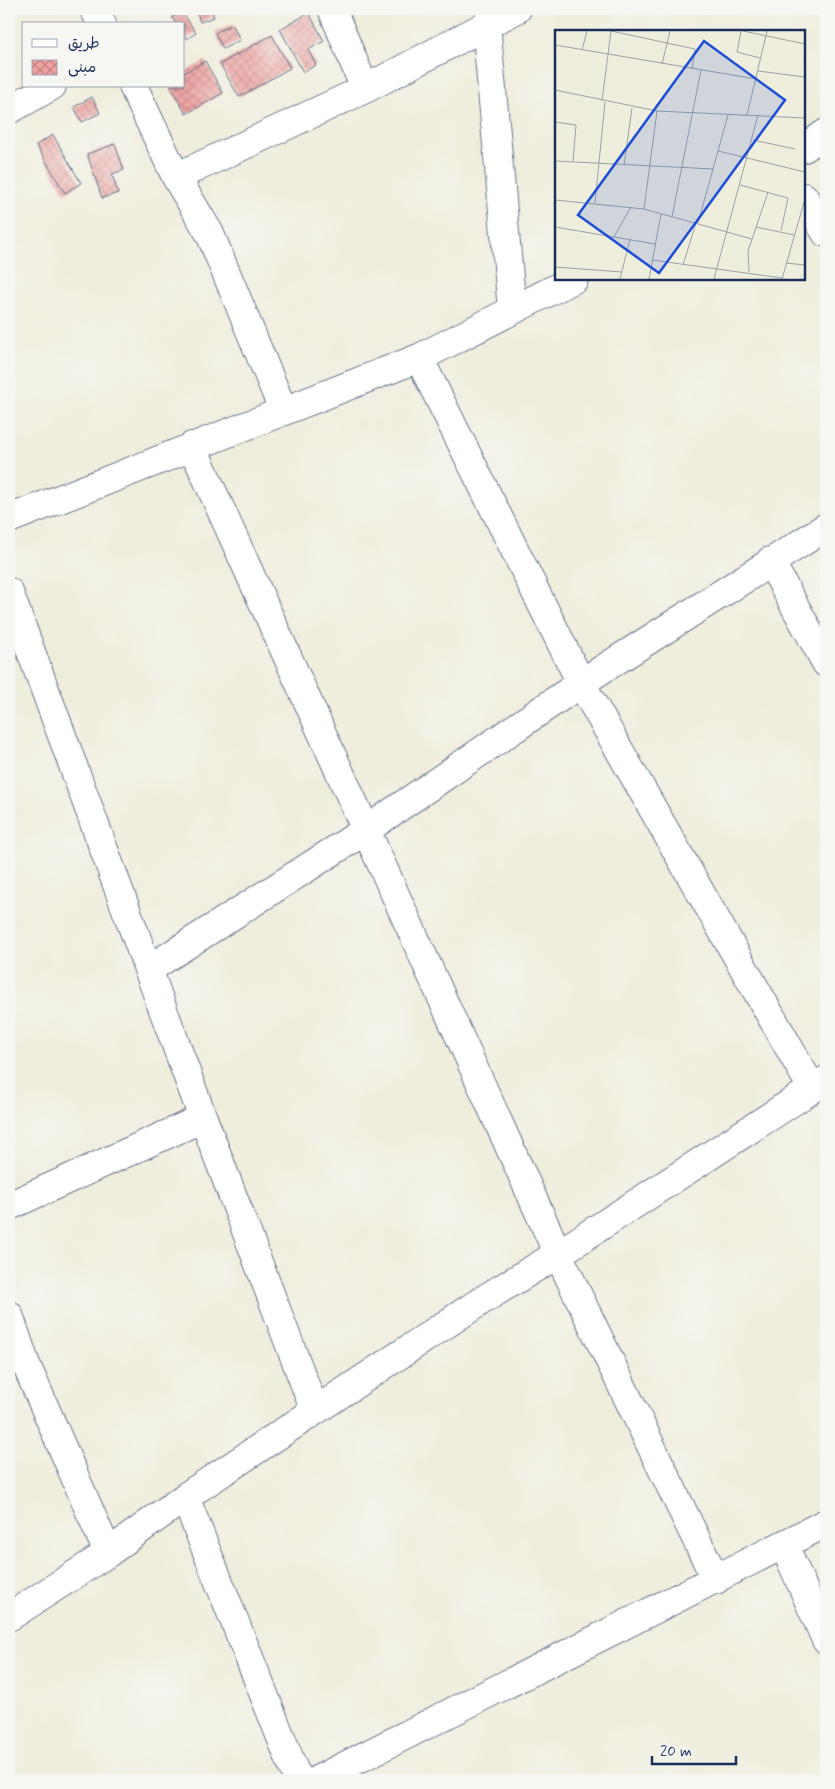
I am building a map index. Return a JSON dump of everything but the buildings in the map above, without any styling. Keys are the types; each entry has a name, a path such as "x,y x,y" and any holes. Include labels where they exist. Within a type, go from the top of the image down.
{"street":[{"path":"94,9 101,22"},
{"path":"332,9 365,89"},
{"path":"176,177 365,89 517,9"},
{"path":"486,24 512,310"},
{"path":"9,110 48,88"},
{"path":"134,88 176,177 210,234 283,410"},
{"path":"805,147 826,134"},
{"path":"805,199 826,234"},
{"path":"9,519 419,358 572,280"},
{"path":"9,1617 108,1553 184,1497 481,1300 558,1254 819,1084 581,683 419,358"},
{"path":"192,446 558,1254 716,1580"},
{"path":"149,969 366,830 581,683 826,527"},
{"path":"770,561 826,663"},
{"path":"9,592 203,1118 315,1411"},
{"path":"9,1206 203,1118"},
{"path":"9,1315 17,1366 108,1553"},
{"path":"184,1497 298,1780"},
{"path":"317,1780 826,1523"},
{"path":"784,1545 826,1640"}]}
